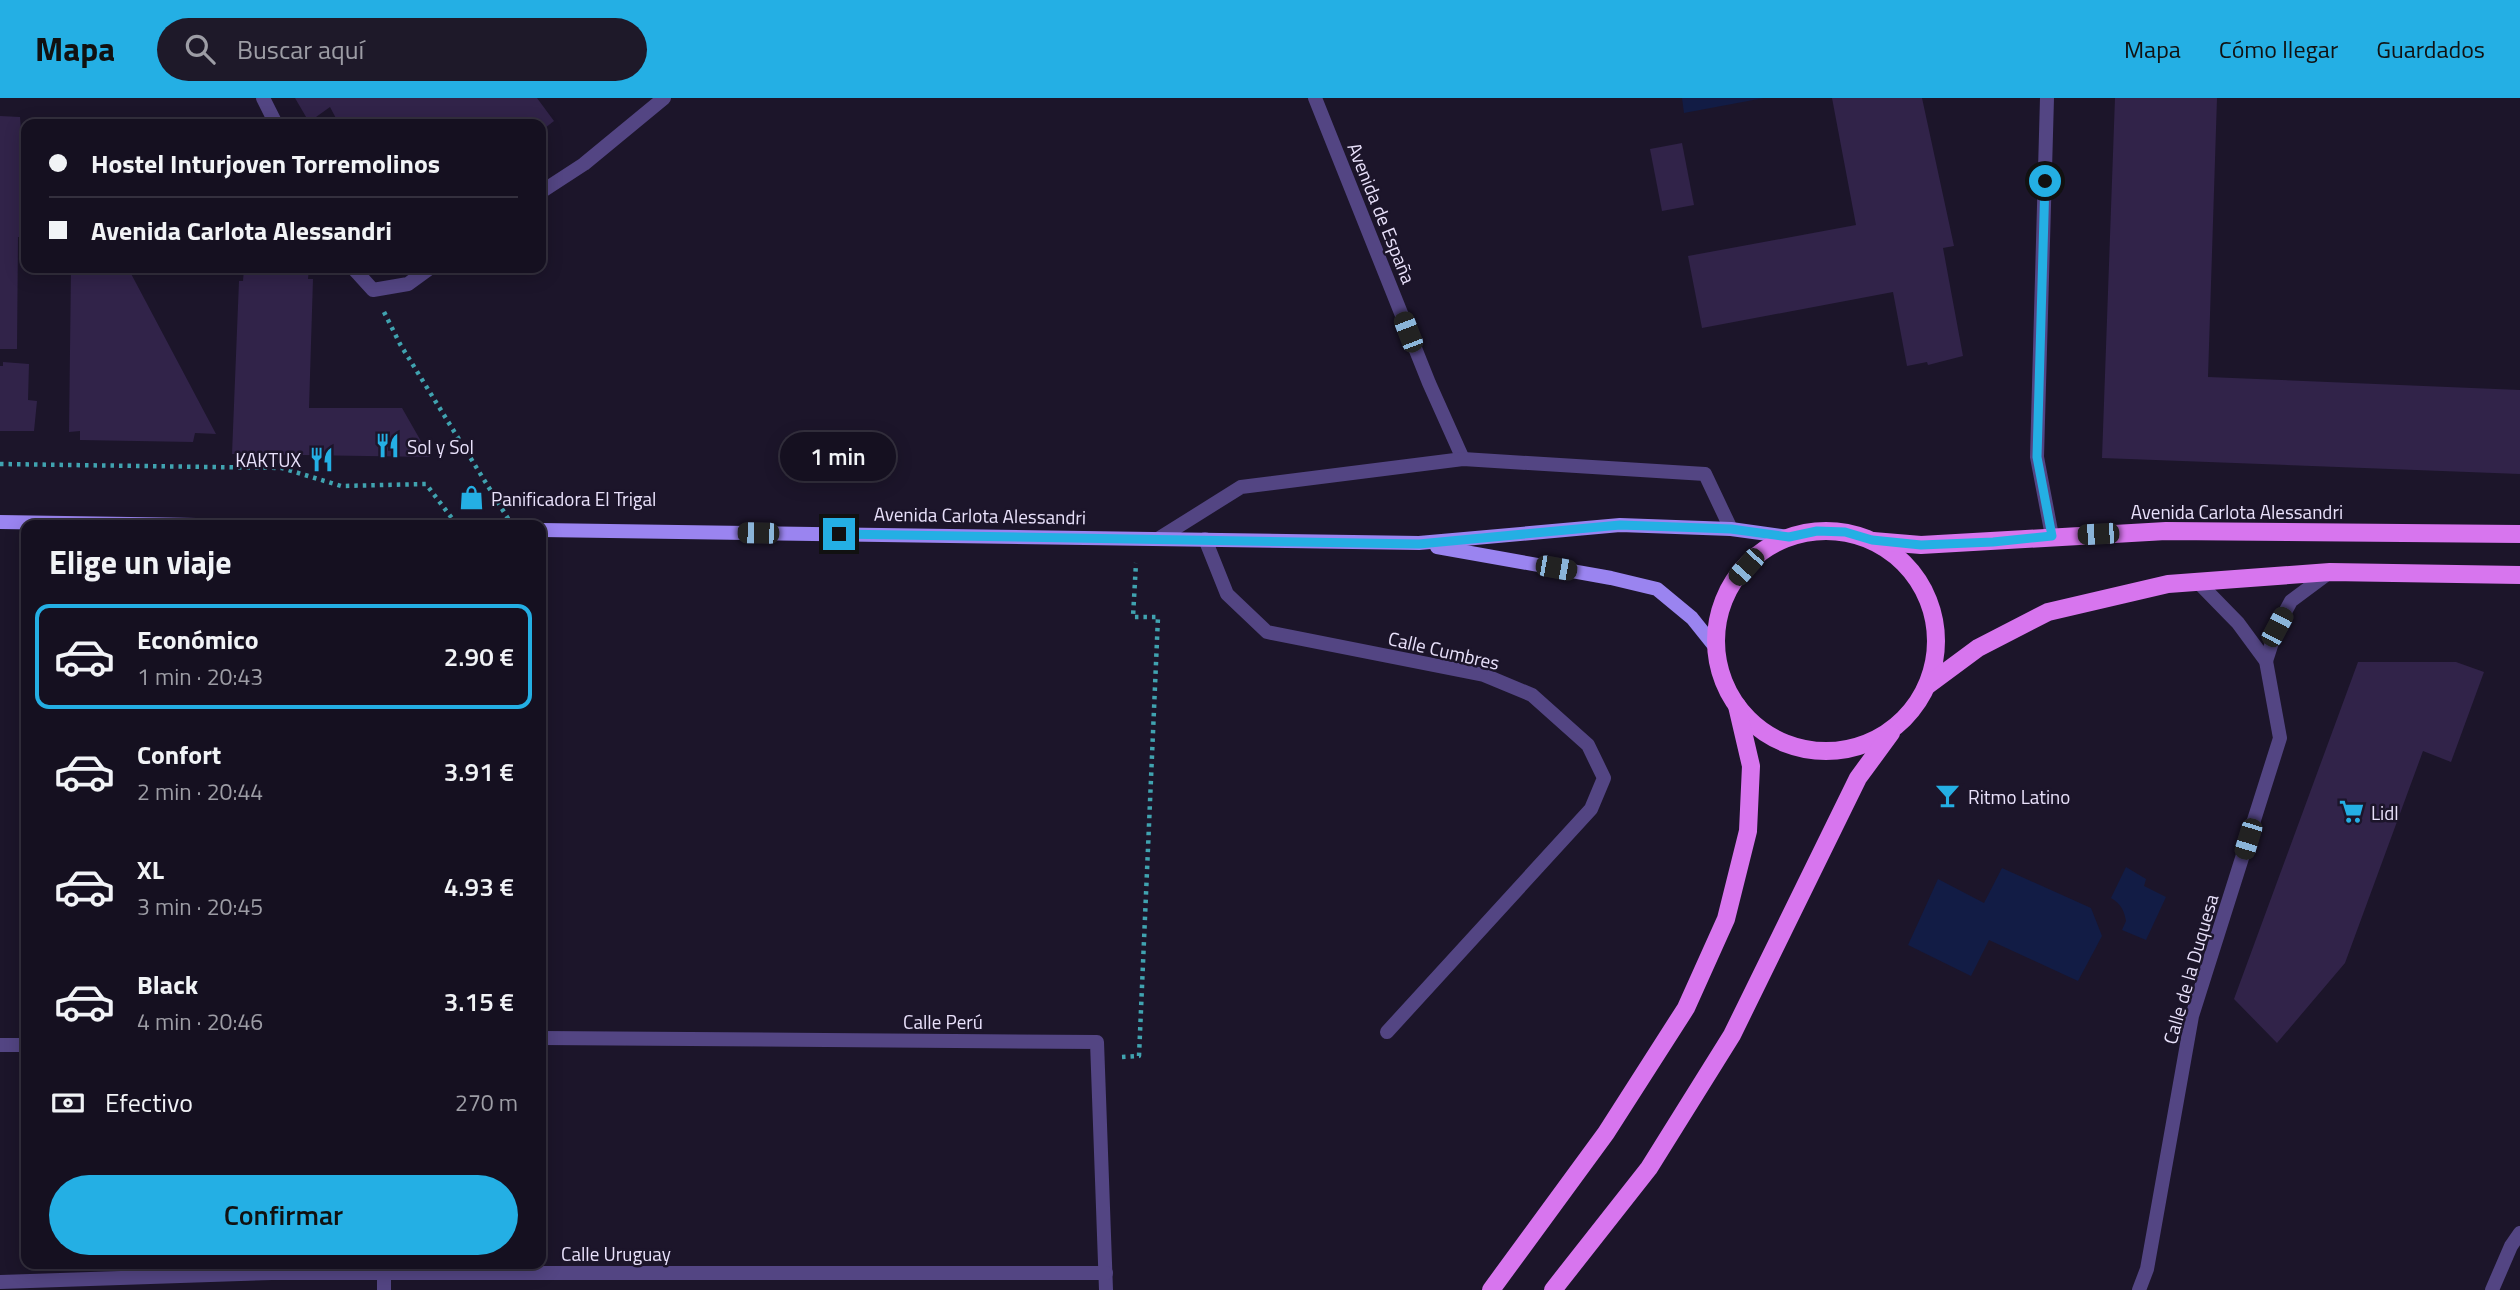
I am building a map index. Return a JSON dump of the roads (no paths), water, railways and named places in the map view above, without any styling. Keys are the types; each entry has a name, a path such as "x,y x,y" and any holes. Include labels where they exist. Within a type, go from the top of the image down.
{"main road":[{"path":"0,522 21,522"},
{"name":"Avenida Carlota Alessandri","path":"546,530 1419,544 1620,525 1731,529 1789,537"},
{"path":"1492,1290 1606,1133 1686,1009 1726,919 1748,831 1751,766 1737,706 1723,679 1716,648 1720,612 1734,580 1758,554 1789,537 1817,531 1845,532 1872,540 1900,559 1922,586 1934,617 1936,651 1928,685 1913,709 1893,729 1858,778 1732,1035 1649,1168 1553,1290"},
{"name":"Avenida Carlota Alessandri","path":"1872,540 1921,545 2166,531 2520,534"},
{"name":"Avenida Carlota Alessandri","path":"1419,544 1611,578 1657,589 1692,618 1716,648"},
{"path":"1928,685 1978,648 2048,612 2168,584 2330,572 2520,575"},
{"path":"1737,706 1762,731 1794,746 1828,751 1863,745 1893,729"}],"street":[{"path":"262,98 273,119"},
{"path":"546,189 584,164 664,98"},
{"name":"Avenida de España","path":"1315,98 1429,383 1463,459"},
{"path":"2048,98 2037,457 2052,536"},
{"path":"358,273 373,290 408,284 423,273"},
{"path":"1158,539 1241,486 1463,459 1705,474 1731,529"},
{"name":"Calle Cumbres","path":"1205,539 1227,594 1267,632 1484,675 1532,695 1588,745 1604,778 1591,809 1387,1031"},
{"path":"2266,662 2277,627 2291,601 2330,572"},
{"path":"2197,581 2238,623 2266,662"},
{"name":"Calle de la Duquesa","path":"2139,1290 2147,1269 2192,1016 2280,738 2266,662"},
{"name":"Calle Perú","path":"546,1038 1097,1042 1107,1273"},
{"path":"0,1045 21,1045"},
{"path":"2492,1290 2511,1246 2520,1233"},
{"name":"Calle Uruguay","path":"546,1268 1107,1273"},
{"name":"Calle Uruguay","path":"0,1282 253,1269"},
{"name":"Calle Uruguay","path":"294,1269 384,1273 474,1269"},
{"path":"384,1273 384,1290"},
{"path":"1107,1273 1107,1290"}],"water":[{"path":"1682,98 1764,98 1684,113"},
{"path":"2126,867 2146,879 2144,886 2166,897 2146,940 2122,930 2126,921 2124,914 2120,905 2111,898"},
{"path":"2002,868 2091,908 2102,936 2078,981 1989,940 1971,976 1908,945 1938,879 1984,903"}],"place":[{"name":"Sol y Sol","path":"387,446"},
{"name":"KAKTUX","path":"321,459"},
{"name":"Panificadora El Trigal","path":"471,498"},
{"name":"Ritmo Latino","path":"1948,796"},
{"name":"Lidl","path":"2351,812"}]}
